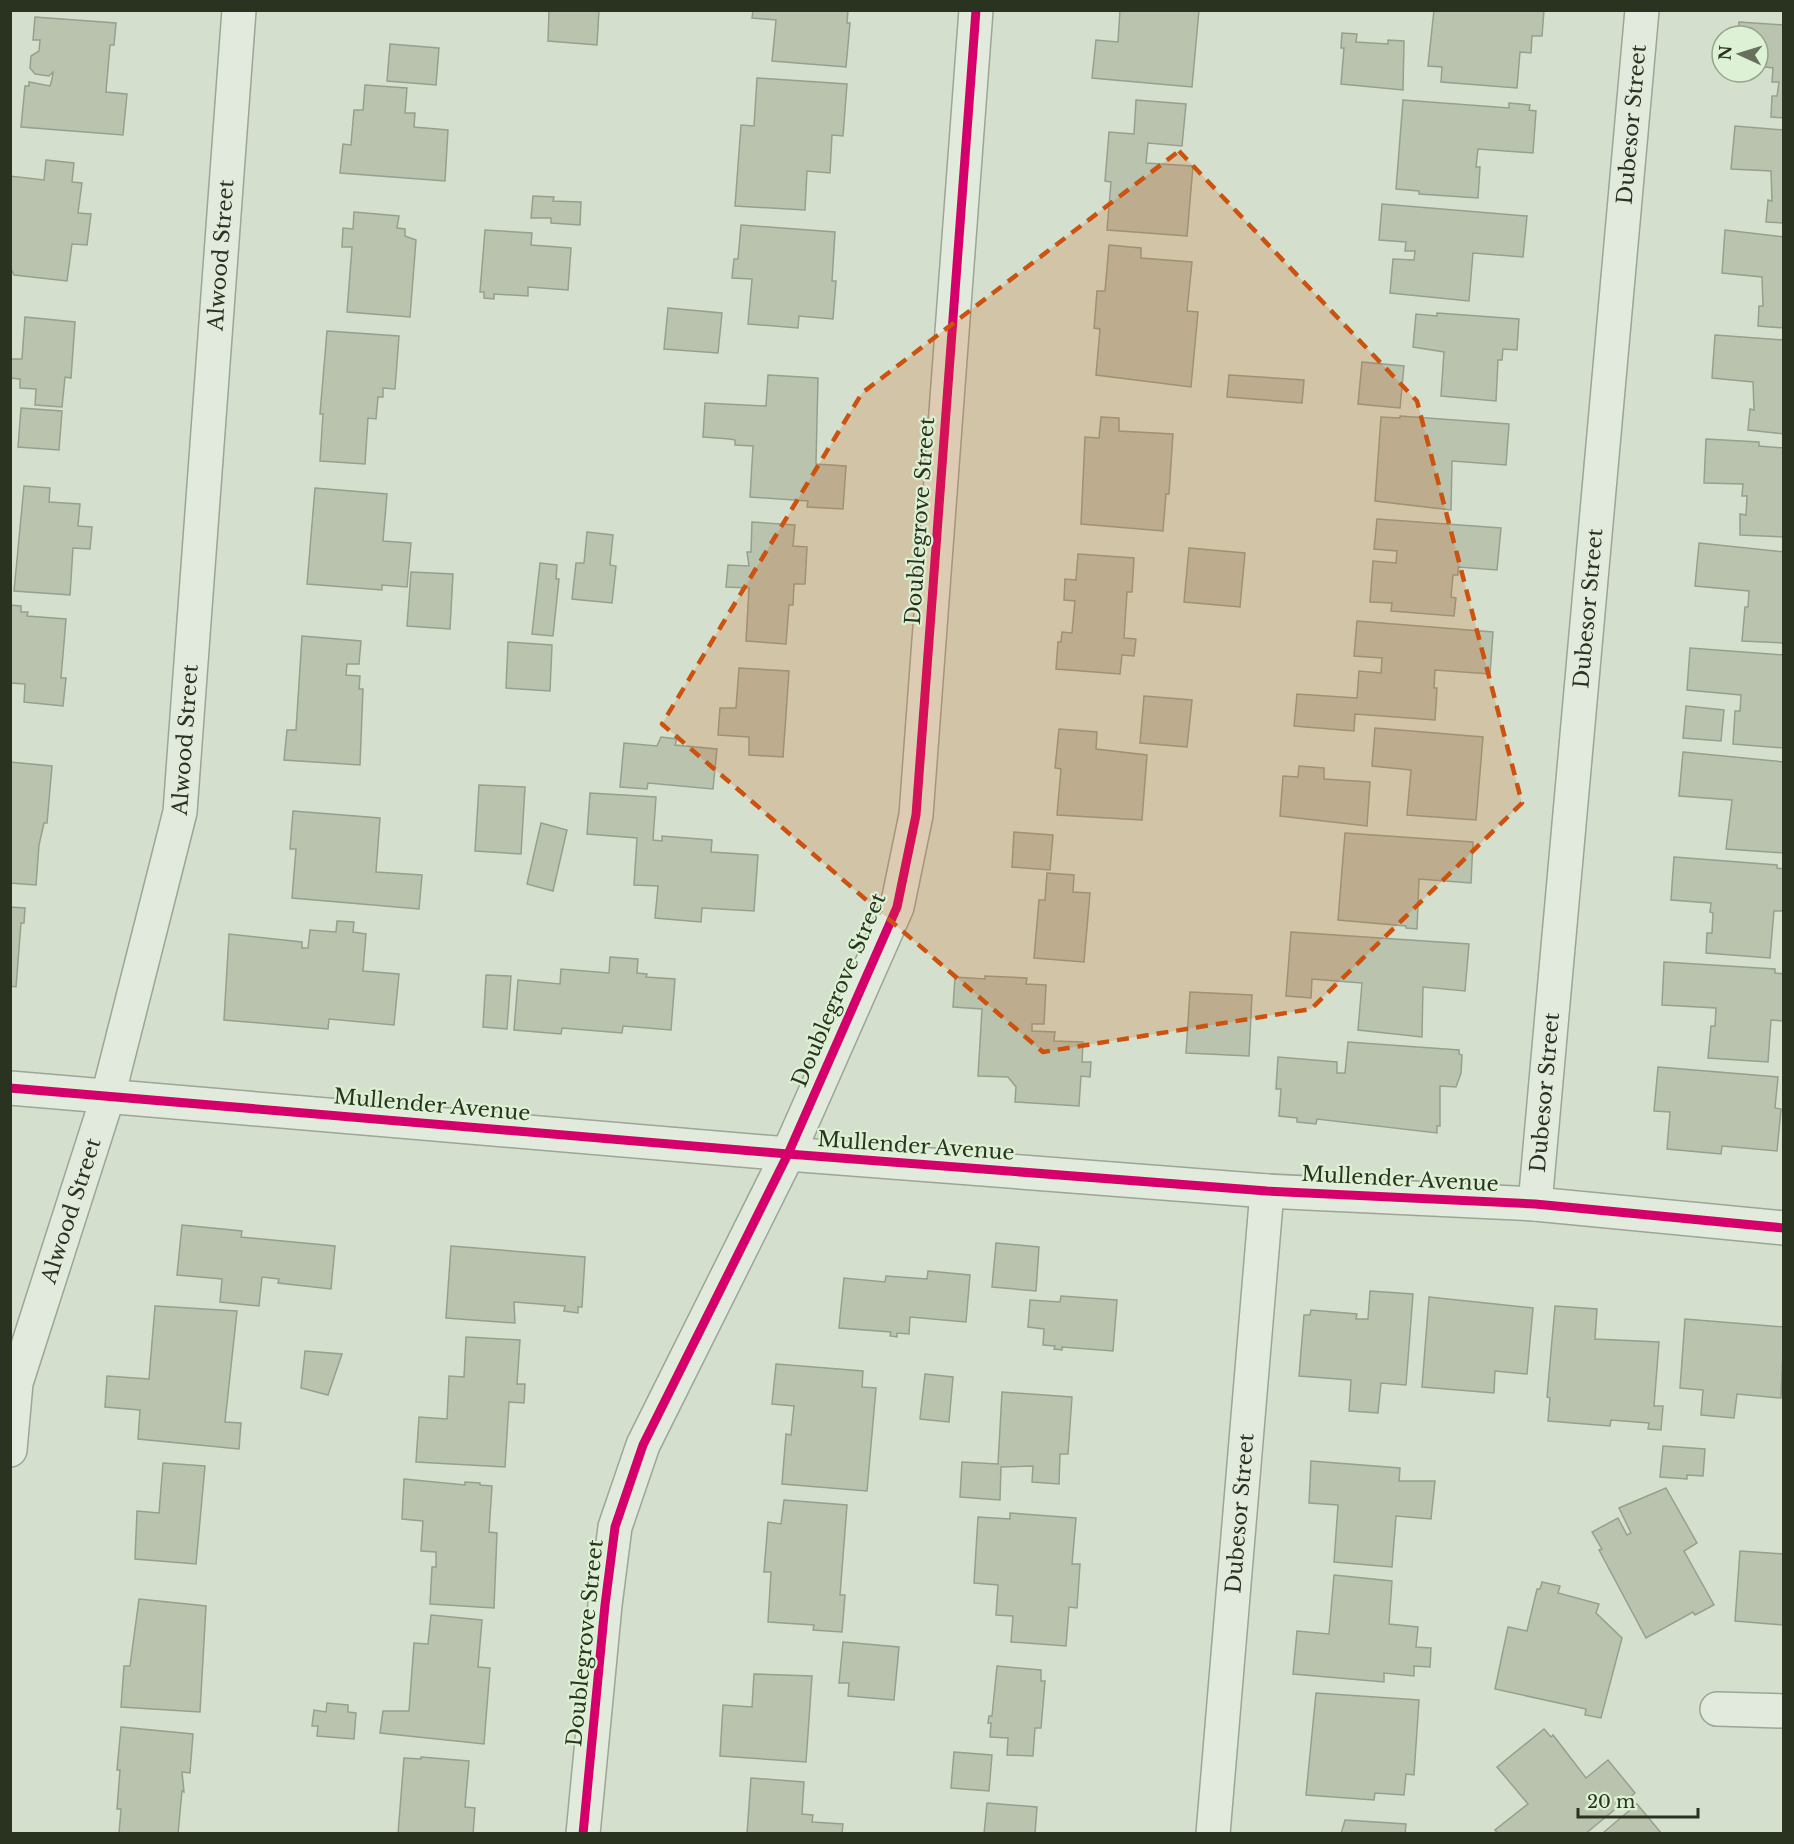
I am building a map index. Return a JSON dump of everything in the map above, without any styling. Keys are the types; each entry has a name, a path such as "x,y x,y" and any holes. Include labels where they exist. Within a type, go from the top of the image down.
{"street":[{"name":"Alwood Street","path":"10,1450 16,1383 108,1096 180,812 239,10"},
{"name":"Doublegrove Street","path":"583,1833 604,1605 615,1527 643,1445 788,1154 897,907 916,815 976,10"},
{"name":"Dubesor Street","path":"1535,1204 1642,10"},
{"name":"Mullender Avenue","path":"10,1088 788,1154 1267,1191 1535,1204 1784,1228"},
{"name":"Dubesor Street","path":"1213,1833 1267,1191"},
{"path":"1717,1709 1784,1710"}],"highlighted area":[{"path":"1179,151 1417,401 1522,803 1311,1009 1043,1052 662,724 862,393"}],"building":[{"path":"549,10 599,10 597,45 548,41"},
{"path":"753,10 848,10 847,23 850,23 846,67 772,61 776,20 752,18"},
{"path":"1120,10 1199,10 1192,87 1092,78 1096,40 1118,42"},
{"path":"1434,10 1544,10 1542,36 1532,36 1531,53 1520,52 1517,88 1441,82 1442,67 1428,66"},
{"path":"35,17 116,23 114,45 110,45 106,92 127,94 123,135 21,127 25,86 29,86 29,82 50,86 53,72 49,76 35,74 30,68 31,56 39,51 40,40 33,40"},
{"path":"1739,22 1769,24 1739,24"},
{"path":"1770,24 1784,25 1784,118 1771,117 1772,96 1777,96 1779,82 1772,82 1773,68 1770,68"},
{"path":"1342,33 1357,34 1356,42 1388,44 1388,40 1404,41 1403,90 1341,84 1344,48 1341,48"},
{"path":"390,44 439,48 436,85 387,81"},
{"path":"757,78 847,84 843,136 832,135 830,173 807,171 805,210 735,206 741,125 754,126"},
{"path":"365,85 407,88 405,113 415,113 414,127 448,130 445,181 340,173 343,144 351,145 354,110 363,110"},
{"path":"1136,100 1186,104 1182,146 1148,143 1146,163 1193,166 1187,236 1107,230 1111,182 1105,181 1109,132 1134,134"},
{"path":"1403,100 1509,108 1509,103 1530,105 1529,110 1536,111 1533,153 1478,149 1476,167 1480,167 1478,198 1419,194 1419,191 1396,189"},
{"path":"1735,126 1784,130 1784,223 1766,222 1768,200 1772,201 1771,171 1731,169"},
{"path":"46,160 74,163 72,182 82,183 78,213 91,214 87,245 72,244 67,281 14,275 10,267 10,176 44,180"},
{"path":"533,196 554,197 553,201 581,202 580,225 551,223 551,218 531,218"},
{"path":"1382,204 1527,216 1523,257 1473,253 1469,301 1390,293 1393,259 1414,260 1415,251 1405,251 1406,242 1379,240"},
{"path":"354,212 399,216 397,228 405,229 405,236 416,240 410,317 347,312 352,247 342,247 343,228 353,229"},
{"path":"741,225 835,232 832,281 836,281 833,319 799,316 798,328 748,324 752,279 732,278 734,259 738,259"},
{"path":"485,230 532,233 531,245 571,248 568,290 528,287 528,296 494,294 494,299 484,298 484,292 480,292"},
{"path":"1725,230 1784,237 1784,328 1758,326 1759,306 1763,306 1762,277 1722,273"},
{"path":"1109,245 1141,248 1141,258 1192,262 1187,311 1198,312 1191,387 1096,375 1100,329 1094,328 1097,291 1105,291"},
{"path":"668,308 722,313 718,353 664,349"},
{"path":"1437,313 1519,319 1517,350 1503,349 1502,360 1498,360 1496,401 1441,396 1444,352 1413,347 1416,314 1437,316"},
{"path":"25,317 75,322 71,378 65,377 62,407 35,405 36,389 20,388 20,379 10,378 10,359 22,359"},
{"path":"327,331 399,336 395,389 383,388 383,397 378,397 376,419 368,418 365,464 320,461 323,414 320,414"},
{"path":"1715,335 1784,340 1784,434 1748,430 1750,409 1754,410 1753,382 1712,378"},
{"path":"1362,362 1404,366 1400,408 1358,404"},
{"path":"768,375 818,378 816,464 846,466 843,509 807,507 808,501 750,497 753,446 735,445 735,440 730,439 703,437 705,403 766,406"},
{"path":"1229,375 1304,380 1302,403 1227,397"},
{"path":"21,408 62,411 59,450 18,447"},
{"path":"1400,416 1509,424 1506,465 1452,461 1451,510 1375,501 1381,417 1400,418"},
{"path":"1101,417 1119,418 1119,431 1173,434 1169,494 1166,494 1163,531 1081,524 1085,437 1099,438"},
{"path":"1706,439 1759,442 1759,446 1784,448 1784,537 1740,535 1740,514 1746,515 1747,496 1742,496 1743,484 1704,483"},
{"path":"24,486 50,488 49,502 80,504 78,526 92,527 90,549 73,548 70,595 14,591"},
{"path":"315,488 387,494 383,541 411,543 407,587 382,585 382,590 307,584"},
{"path":"1377,519 1501,528 1497,570 1458,567 1458,575 1453,575 1451,597 1456,598 1454,616 1391,611 1392,603 1370,602 1373,561 1396,563 1397,551 1374,549"},
{"path":"752,522 795,525 793,546 807,547 805,584 794,584 793,605 789,605 786,644 746,641 749,588 726,587 728,565 749,566 747,552 751,552"},
{"path":"587,532 613,535 610,565 616,566 612,603 572,599 576,563 584,563"},
{"path":"1699,543 1784,552 1784,643 1742,641 1749,591 1695,586"},
{"path":"1189,548 1245,553 1240,607 1184,602"},
{"path":"1078,554 1134,558 1132,592 1127,592 1124,638 1136,639 1134,656 1122,655 1120,674 1056,669 1058,642 1061,642 1062,632 1072,633 1075,601 1064,600 1065,579 1076,580"},
{"path":"540,563 557,565 556,579 559,579 553,636 532,634"},
{"path":"411,572 453,574 450,629 407,626"},
{"path":"10,605 21,606 21,612 28,612 27,616 66,619 61,678 66,678 63,706 24,702 25,684 10,683"},
{"path":"1357,621 1493,632 1490,674 1435,670 1434,688 1437,688 1435,720 1355,714 1354,731 1294,726 1297,694 1357,698 1359,671 1381,673 1382,658 1354,656"},
{"path":"302,636 361,641 359,664 347,664 346,675 360,676 359,689 363,689 360,765 284,760 287,730 296,730"},
{"path":"508,642 552,645 550,691 506,688"},
{"path":"1690,648 1784,655 1784,748 1733,744 1735,711 1740,711 1741,695 1687,690"},
{"path":"739,668 789,671 783,757 749,755 749,737 718,735 720,708 736,708"},
{"path":"1144,696 1192,700 1187,747 1140,743"},
{"path":"1686,706 1724,710 1721,741 1683,738"},
{"path":"1375,728 1483,737 1476,820 1407,815 1411,770 1372,766"},
{"path":"1059,729 1097,732 1096,749 1147,755 1142,820 1057,815 1061,769 1055,768"},
{"path":"661,737 677,739 675,745 717,749 713,789 648,783 647,789 620,787 624,743 657,746"},
{"path":"1683,752 1784,762 1784,853 1726,849 1732,800 1679,796"},
{"path":"10,762 52,766 47,823 44,823 39,845 36,885 10,883"},
{"path":"1299,766 1324,768 1324,779 1370,782 1367,826 1280,816 1283,776 1298,777"},
{"path":"479,785 525,787 521,854 475,851"},
{"path":"590,793 656,797 653,840 662,841 662,836 712,840 711,852 758,855 754,911 702,908 701,922 655,918 658,886 634,885 637,838 587,834"},
{"path":"293,811 380,818 376,872 422,875 419,909 292,898 296,849 290,849"},
{"path":"541,823 567,830 553,891 527,884"},
{"path":"1014,832 1053,835 1050,870 1012,867"},
{"path":"1345,833 1473,842 1471,883 1419,879 1417,929 1338,920"},
{"path":"1674,857 1777,865 1777,868 1784,869 1784,911 1774,911 1770,958 1706,953 1707,933 1712,933 1711,903 1671,900"},
{"path":"1047,873 1074,875 1073,892 1090,893 1084,962 1034,958 1039,900 1045,900"},
{"path":"10,907 25,908 24,923 21,923 16,987 10,986"},
{"path":"337,921 354,922 353,932 366,934 363,971 399,974 394,1025 329,1019 328,1029 224,1020 229,934 302,942 302,948 308,948 310,930 336,932"},
{"path":"1291,932 1469,944 1465,991 1423,987 1422,1037 1358,1030 1362,983 1312,979 1311,998 1286,996"},
{"path":"610,957 638,959 637,973 647,974 646,977 675,979 671,1030 623,1026 622,1033 562,1028 561,1034 514,1030 518,980 560,984 561,969 609,973"},
{"path":"1664,962 1775,969 1775,973 1784,974 1784,1021 1771,1020 1768,1062 1708,1058 1711,1026 1715,1026 1716,1008 1662,1005"},
{"path":"486,975 511,976 507,1029 483,1027"},
{"path":"985,976 1027,978 1026,984 1046,985 1044,1024 1032,1024 1032,1031 1055,1032 1054,1041 1083,1042 1082,1062 1091,1062 1090,1077 1081,1076 1079,1106 1015,1102 1016,1087 1008,1077 978,1076 982,1009 953,1007 955,977 985,979"},
{"path":"1190,992 1252,995 1249,1056 1186,1053"},
{"path":"1348,1042 1459,1050 1459,1054 1462,1055 1461,1073 1456,1087 1440,1086 1440,1126 1437,1126 1437,1133 1317,1119 1316,1124 1297,1122 1297,1118 1279,1116 1281,1089 1276,1089 1278,1057 1337,1062 1337,1073 1345,1073"},
{"path":"1658,1067 1778,1077 1775,1108 1781,1109 1777,1151 1722,1146 1721,1154 1667,1149 1670,1112 1654,1111"},
{"path":"182,1225 242,1231 241,1237 335,1246 331,1289 278,1283 279,1279 262,1277 259,1306 220,1302 222,1279 177,1275"},
{"path":"996,1243 1039,1247 1036,1291 992,1287"},
{"path":"451,1246 585,1257 582,1307 578,1307 578,1313 564,1311 565,1306 514,1302 515,1323 446,1318"},
{"path":"928,1271 970,1275 966,1322 910,1317 909,1334 897,1333 897,1337 890,1336 891,1332 839,1328 844,1278 885,1282 886,1276 927,1279"},
{"path":"1370,1291 1413,1294 1406,1385 1381,1383 1378,1413 1349,1411 1351,1380 1299,1376 1304,1315 1310,1315 1311,1310 1357,1314 1356,1319 1368,1319"},
{"path":"1061,1296 1117,1300 1113,1351 1062,1347 1062,1350 1054,1349 1055,1346 1043,1345 1044,1329 1028,1327 1030,1300 1060,1302"},
{"path":"1429,1297 1533,1308 1527,1374 1495,1371 1494,1393 1422,1387"},
{"path":"155,1306 237,1311 225,1422 241,1423 239,1449 138,1439 140,1410 105,1407 107,1376 149,1379"},
{"path":"1555,1306 1597,1309 1595,1339 1659,1342 1654,1406 1663,1406 1661,1430 1648,1429 1649,1423 1611,1420 1610,1426 1548,1421 1550,1398 1547,1397"},
{"path":"1685,1319 1784,1327 1781,1398 1737,1394 1734,1418 1701,1415 1703,1390 1680,1388"},
{"path":"466,1337 520,1340 517,1384 525,1384 524,1403 509,1402 505,1467 416,1462 419,1417 447,1419 449,1376 464,1377"},
{"path":"305,1351 342,1354 328,1395 301,1388"},
{"path":"776,1364 863,1371 862,1387 876,1388 867,1491 782,1484 786,1434 791,1435 794,1406 772,1404"},
{"path":"925,1374 953,1377 949,1422 920,1419"},
{"path":"1002,1392 1072,1397 1068,1454 1060,1454 1059,1484 1032,1482 1033,1466 1001,1467 1000,1500 960,1497 962,1462 998,1464"},
{"path":"1663,1446 1705,1449 1703,1476 1687,1475 1687,1479 1660,1477"},
{"path":"1311,1461 1400,1468 1399,1481 1435,1481 1431,1519 1396,1516 1392,1567 1334,1562 1338,1505 1309,1503"},
{"path":"163,1463 205,1466 196,1564 135,1559 137,1511 159,1513"},
{"path":"404,1479 465,1485 465,1482 480,1483 480,1485 492,1486 489,1532 497,1533 494,1608 430,1604 432,1567 436,1567 436,1552 421,1551 423,1521 402,1519"},
{"path":"1666,1488 1697,1543 1684,1551 1714,1605 1695,1615 1693,1612 1646,1638 1599,1550 1602,1549 1592,1532 1618,1518 1627,1535 1631,1533 1619,1508"},
{"path":"784,1500 847,1505 840,1595 845,1595 842,1632 813,1630 814,1625 768,1622 771,1572 764,1572 768,1522 781,1524"},
{"path":"1010,1513 1076,1518 1072,1564 1080,1564 1077,1608 1069,1607 1066,1646 1011,1642 1013,1616 996,1615 998,1585 974,1583 978,1517 1010,1519"},
{"path":"1740,1551 1784,1554 1784,1625 1735,1621"},
{"path":"1334,1575 1392,1581 1389,1624 1418,1627 1416,1647 1431,1648 1430,1667 1414,1666 1414,1676 1384,1673 1384,1682 1293,1674 1297,1631 1329,1634"},
{"path":"1542,1582 1560,1586 1558,1593 1599,1604 1596,1613 1622,1638 1601,1718 1585,1715 1586,1709 1495,1689 1508,1627 1527,1631 1537,1589 1540,1589"},
{"path":"139,1599 206,1606 200,1712 121,1707 124,1666 130,1666"},
{"path":"431,1615 482,1620 478,1667 490,1668 484,1744 380,1733 383,1711 409,1711 414,1643 428,1644"},
{"path":"843,1642 899,1647 894,1700 848,1696 849,1683 839,1683"},
{"path":"997,1666 1041,1670 1041,1681 1045,1681 1041,1728 1035,1728 1033,1756 1007,1755 1008,1738 990,1737 991,1723 988,1723 989,1716 992,1716"},
{"path":"754,1674 812,1676 806,1762 720,1756 723,1705 752,1707"},
{"path":"1316,1693 1419,1700 1414,1775 1406,1774 1404,1795 1375,1793 1374,1800 1306,1795"},
{"path":"327,1703 348,1705 348,1712 356,1713 354,1739 317,1736 318,1726 312,1726 314,1710 326,1712"},
{"path":"121,1727 193,1734 190,1773 182,1772 184,1792 182,1791 178,1834 119,1834 121,1809 117,1809 120,1770 117,1770"},
{"path":"1544,1729 1551,1737 1553,1735 1586,1778 1608,1760 1635,1793 1585,1834 1498,1834 1495,1830 1528,1804 1497,1767"},
{"path":"954,1752 992,1755 989,1791 951,1788"},
{"path":"421,1757 469,1761 465,1807 475,1808 473,1834 398,1834 404,1758 421,1759"},
{"path":"751,1778 804,1782 802,1814 813,1815 812,1822 843,1824 842,1834 747,1834"},
{"path":"987,1803 1037,1807 1035,1834 984,1834"},
{"path":"1637,1804 1662,1834 1604,1834 1604,1832"},
{"path":"1345,1820 1406,1824 1405,1834 1341,1834"}],"cycle path":[{"path":"583,1834 605,1605 615,1527 643,1445 788,1154 897,907 916,815 976,10"},
{"path":"10,1088 788,1154 1267,1191 1535,1204 1784,1228"}]}
